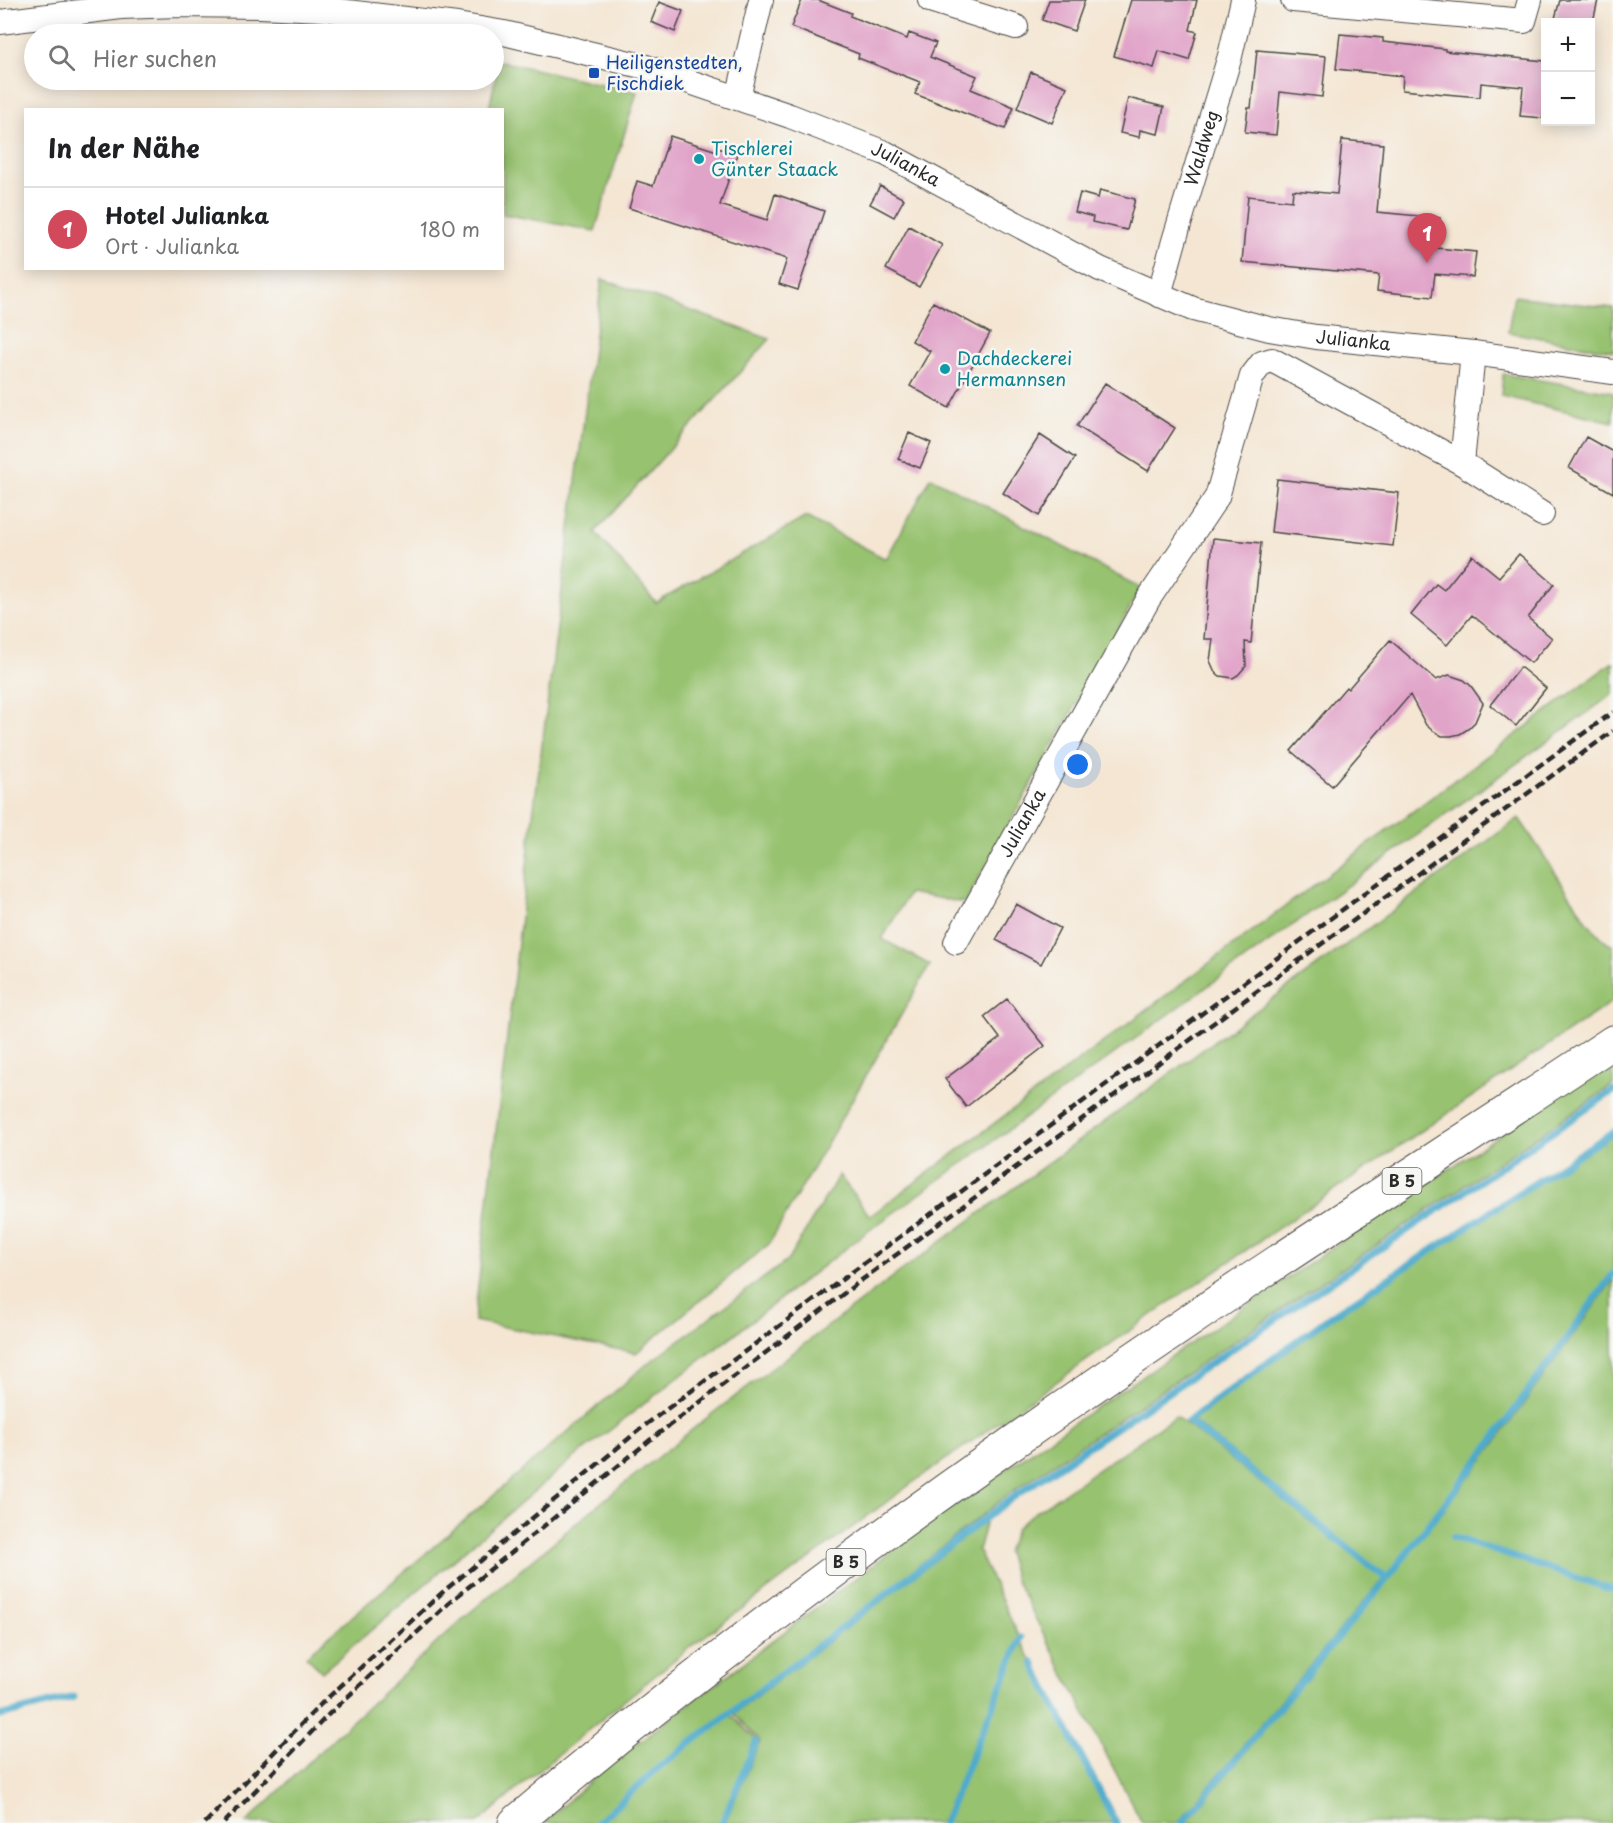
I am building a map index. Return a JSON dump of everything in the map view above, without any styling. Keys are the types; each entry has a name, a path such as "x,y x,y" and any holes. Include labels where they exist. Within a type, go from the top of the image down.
{"highway":[{"name":"B 5","path":"515,1823 657,1707 783,1609 986,1461 1191,1320 1613,1042"}],"street":[{"path":"738,98 761,0"},
{"path":"930,0 1017,27"},
{"name":"Waldweg","path":"1159,295 1230,56 1243,0"},
{"path":"1293,0 1524,21 1530,0"},
{"name":"Julianka","path":"0,22 49,8 179,5 321,9 457,24"},
{"name":"Julianka","path":"504,33 636,64 790,116 885,153 1100,269 1193,309 1269,329 1316,337 1473,353 1613,372"},
{"path":"1462,463 1473,353"},
{"name":"Julianka","path":"956,942 1149,598 1217,497 1252,376 1262,363 1272,360 1462,463 1542,514"}],"green space":[{"path":"504,62 637,92 595,231 504,214 504,108 489,108 493,90 504,90"},
{"path":"602,279 770,339 595,532 656,603 806,517 886,559 931,477 1141,588 965,903 909,893 882,939 930,965 769,1244 636,1353 474,1321 531,831"},
{"path":"1514,296 1613,308 1613,351 1508,332"},
{"path":"1503,374 1613,392 1613,422 1501,396"},
{"path":"1613,662 1613,694 867,1232 570,1461 322,1672 306,1656 647,1364 788,1260 839,1175 870,1216"},
{"path":"1519,818 1589,924 1607,943 1613,946 1613,1001 1183,1293 911,1484 690,1647 478,1823 246,1823 468,1614 599,1504 713,1413 897,1274"},
{"path":"1613,1058 1613,1085 1009,1494 859,1613 657,1766 593,1823 543,1823 610,1764 931,1521"},
{"path":"1613,1135 1613,1272 1486,1448 1387,1577 1193,1421 1332,1318"},
{"path":"1613,1280 1613,1823 1186,1823 1388,1581 1488,1453"},
{"path":"1176,1416 1383,1579 1178,1823 1142,1823 1015,1579 1007,1552 1016,1529 1027,1518"},
{"path":"986,1521 978,1550 1019,1637 941,1823 725,1823 760,1741 734,1714"},
{"path":"1022,1642 1115,1823 946,1823"},
{"path":"731,1715 756,1740 720,1823 599,1823 659,1769"}],"building":[{"path":"802,0 818,0 851,13 850,16 907,39 909,33 936,43 930,57 977,76 971,89 1014,107 1005,129 915,94 920,82 858,58 859,54 791,27"},
{"path":"1049,0 1085,0 1074,31 1042,20"},
{"path":"1131,0 1197,0 1190,30 1197,32 1189,60 1159,51 1154,68 1114,56"},
{"path":"1560,0 1598,0 1594,18 1555,18"},
{"path":"659,2 683,11 675,32 651,22"},
{"path":"1340,34 1383,38 1383,42 1445,49 1445,51 1541,61 1541,118 1520,116 1523,87 1481,83 1480,97 1402,90 1403,76 1336,69"},
{"path":"1257,50 1326,56 1322,97 1280,92 1276,135 1245,132 1248,108 1251,108"},
{"path":"1031,72 1067,87 1052,123 1017,108"},
{"path":"1128,98 1164,107 1158,134 1140,130 1139,137 1120,133"},
{"path":"670,136 717,151 718,148 737,154 720,205 767,220 775,194 824,211 798,290 779,284 787,259 629,208 637,181 653,186"},
{"path":"1342,140 1383,144 1377,212 1440,218 1437,248 1476,252 1473,277 1435,274 1432,297 1377,291 1379,275 1242,262 1248,196 1292,201 1293,190 1337,194"},
{"path":"880,186 904,199 894,217 870,204"},
{"path":"1100,190 1135,199 1127,230 1092,222 1093,217 1075,212 1080,193 1098,198"},
{"path":"909,226 942,245 919,287 886,269"},
{"name":"Dachdeckerei Hermannsen","path":"933,302 990,333 949,408 910,386 930,351 912,341"},
{"path":"1105,383 1175,428 1148,471 1077,426"},
{"path":"909,433 931,443 920,468 898,459"},
{"path":"1040,435 1075,458 1039,516 1003,493"},
{"path":"1586,437 1613,452 1613,493 1569,468"},
{"path":"1277,479 1399,493 1393,546 1271,532"},
{"path":"1213,538 1261,543 1251,643 1245,642 1246,666 1233,678 1220,676 1215,672 1210,661 1213,639 1204,639"},
{"path":"1519,554 1554,584 1528,618 1552,638 1531,663 1472,615 1447,645 1411,615 1436,584 1444,590 1472,555 1499,577"},
{"path":"1390,640 1436,680 1449,675 1464,680 1483,703 1475,722 1468,729 1460,734 1442,736 1426,725 1410,695 1332,786 1291,751"},
{"path":"1520,667 1546,688 1516,726 1490,705"},
{"path":"1016,904 1060,928 1041,964 996,940"},
{"path":"1007,999 1045,1046 966,1107 945,1079 1000,1038 984,1017"}],"waterway":[{"path":"597,1823 658,1768 1012,1498 1613,1091"},
{"path":"1387,1579 1188,1421 1331,1316 1613,1132"},
{"path":"1182,1823 1387,1579 1486,1450 1613,1274"},
{"path":"1453,1537 1613,1590"},
{"path":"944,1823 1021,1638"},
{"path":"1033,1663 1116,1823"},
{"path":"0,1716 74,1697"},
{"path":"722,1823 756,1742"}],"railway":[{"path":"205,1823 321,1704 444,1591 644,1426 1613,712"},
{"path":"224,1823 329,1714 450,1602 650,1440 859,1282 1613,731"}],"place":[{"name":"Heiligenstedten, Fischdiek","path":"594,73"},
{"name":"Tischlerei Günter Staack","path":"699,159"},
{"name":"Hotel Julianka","path":"1427,263"},
{"name":"Dachdeckerei Hermannsen","path":"945,369"}]}
